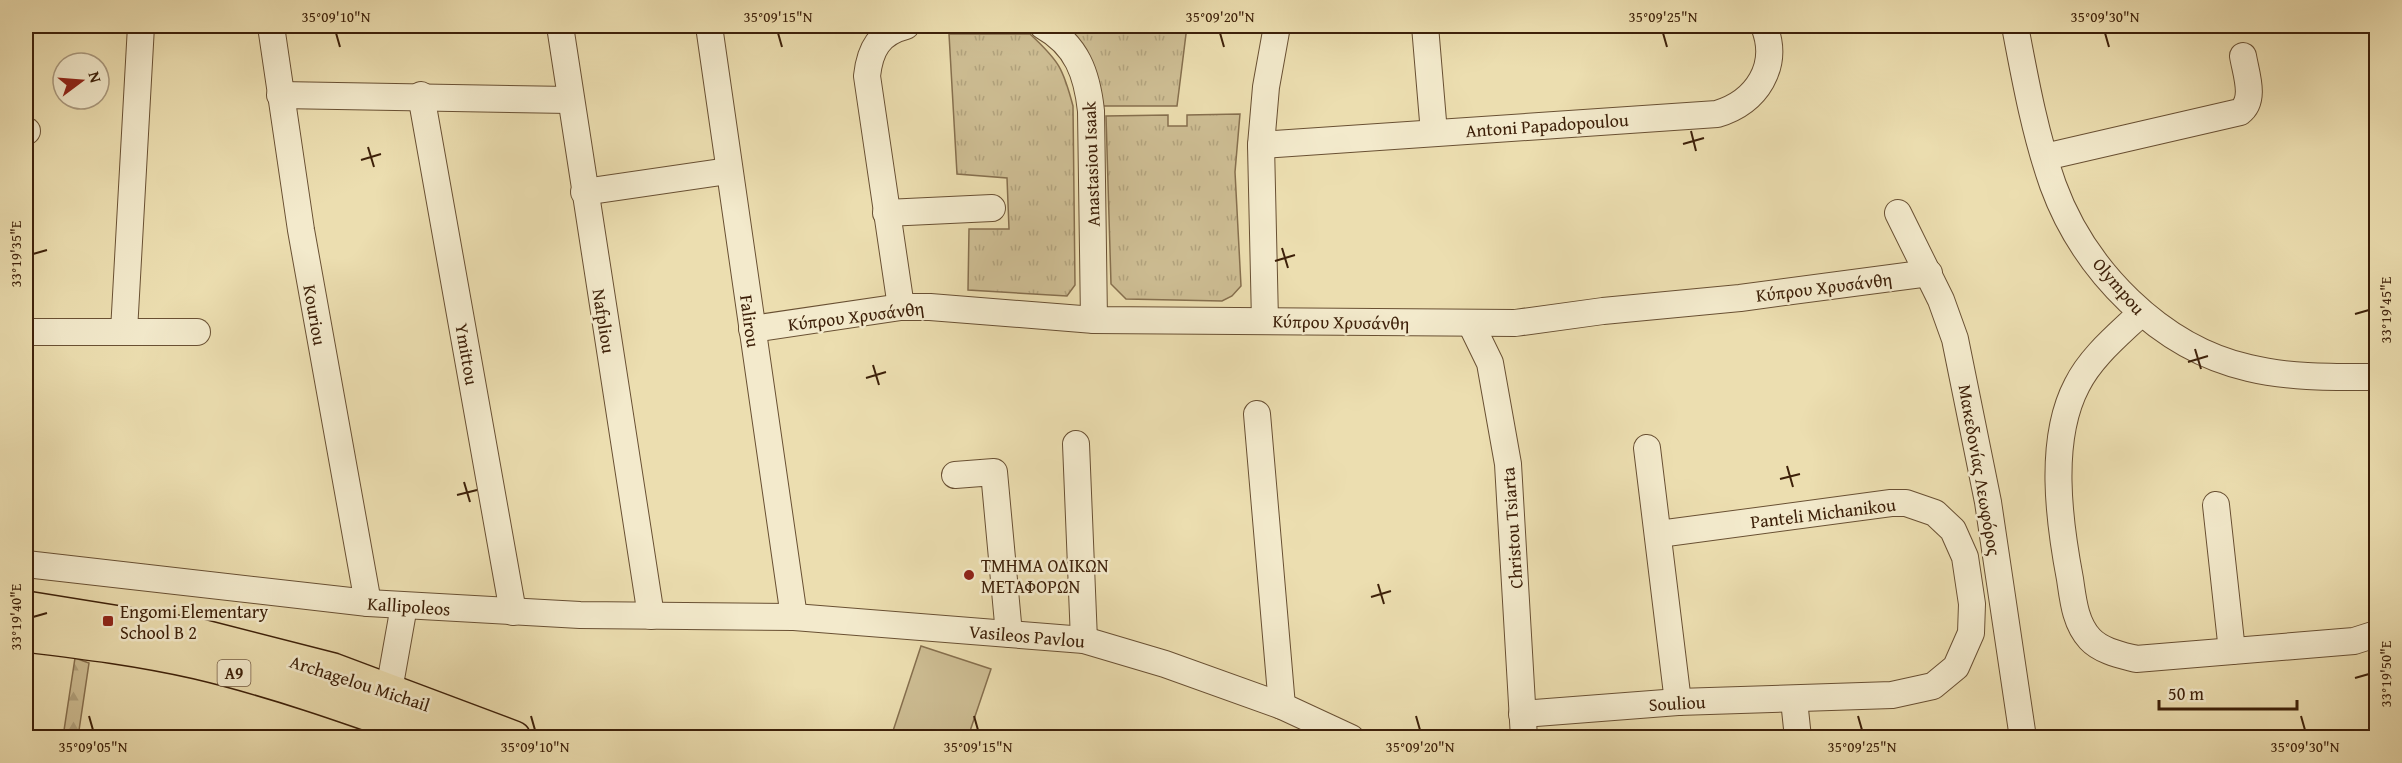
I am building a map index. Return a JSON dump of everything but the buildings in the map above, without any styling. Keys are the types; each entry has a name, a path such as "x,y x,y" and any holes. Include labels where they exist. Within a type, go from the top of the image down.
{"main road":[{"name":"Archagelou Michail","path":"26,608 200,636 333,670 389,690 460,727 514,738"},
{"name":"Archagelou Michail","path":"26,635 111,646 198,662 329,700 436,738"}],"street":[{"path":"124,331 141,26"},
{"name":"Kouriou","path":"271,26 329,397 368,603"},
{"name":"Nafpliou","path":"560,26 651,616"},
{"name":"Falirou","path":"709,26 728,171 794,617"},
{"path":"901,307 867,76 868,59 878,40 906,26"},
{"name":"Anastasiou Isaak","path":"1043,26 1054,32 1076,54 1088,82 1091,111 1094,320"},
{"path":"1265,321 1261,145 1266,87 1277,26"},
{"path":"1425,26 1434,133"},
{"name":"Antoni Papadopoulou","path":"1261,145 1717,114 1732,110 1741,104 1764,78 1771,51 1764,26"},
{"name":"Olympou","path":"2016,26 2027,87 2054,188 2074,227 2103,273 2140,314 2181,342 2248,368 2325,377 2376,378"},
{"path":"2044,157 2240,112 2247,107 2250,97 2243,56"},
{"path":"280,95 421,95 570,100"},
{"name":"Ymittou","path":"421,95 513,612"},
{"path":"584,192 728,171"},
{"path":"886,213 992,208"},
{"name":"Μακεδονίας Λεωφόρος","path":"1898,213 1929,273 1955,339 1972,415 2023,738"},
{"name":"Κύπρου Χρυσάνθη","path":"752,328 901,307 1094,320 1515,324 1603,310 1740,298 1929,273"},
{"path":"2140,314 2097,355 2076,386 2066,414 2060,456 2061,520 2077,617 2090,640 2110,652 2136,659 2354,641 2376,634"},
{"name":"Christou Tsiarta","path":"1471,324 1490,363 1508,464 1523,726"},
{"path":"26,332 197,332"},
{"path":"1257,414 1282,706"},
{"path":"1076,444 1084,640"},
{"path":"1647,448 1678,702"},
{"path":"955,475 994,472 1009,634"},
{"name":"Panteli Michanikou","path":"1659,534 1891,503 1922,507 1935,513 1953,530 1960,543 1968,573 1972,603 1971,633 1962,657 1948,676 1933,686 1892,695 1794,700"},
{"path":"2216,505 2232,651"},
{"name":"Kallipoleos","path":"26,564 404,606 651,616 794,617"},
{"path":"389,690 404,606"},
{"name":"Vasileos Pavlou","path":"794,617 1084,640 1165,664 1282,706 1342,735"},
{"path":"1794,700 1798,738"},
{"name":"Souliou","path":"1523,726 1678,702 1794,700"}],"green space":[{"path":"1061,26 1187,26 1177,106 1103,106"},
{"path":"949,34 1030,34 1048,51 1063,74 1073,106 1075,285 1067,296 968,290 969,229 1009,229 1007,178 957,174"},
{"path":"1240,114 1235,172 1241,286 1232,296 1222,301 1126,299 1111,284 1106,116 1168,115 1168,126 1187,126 1187,115"},
{"path":"921,646 991,669 968,737 891,737"},
{"path":"75,658 89,663 78,737 63,737"}],"place":[{"name":"ΤΜΗΜΑ ΟΔΙΚΩΝ ΜΕΤΑΦΟΡΩΝ","path":"969,575"},
{"name":"Engomi Elementary School B 2","path":"108,621"}]}
